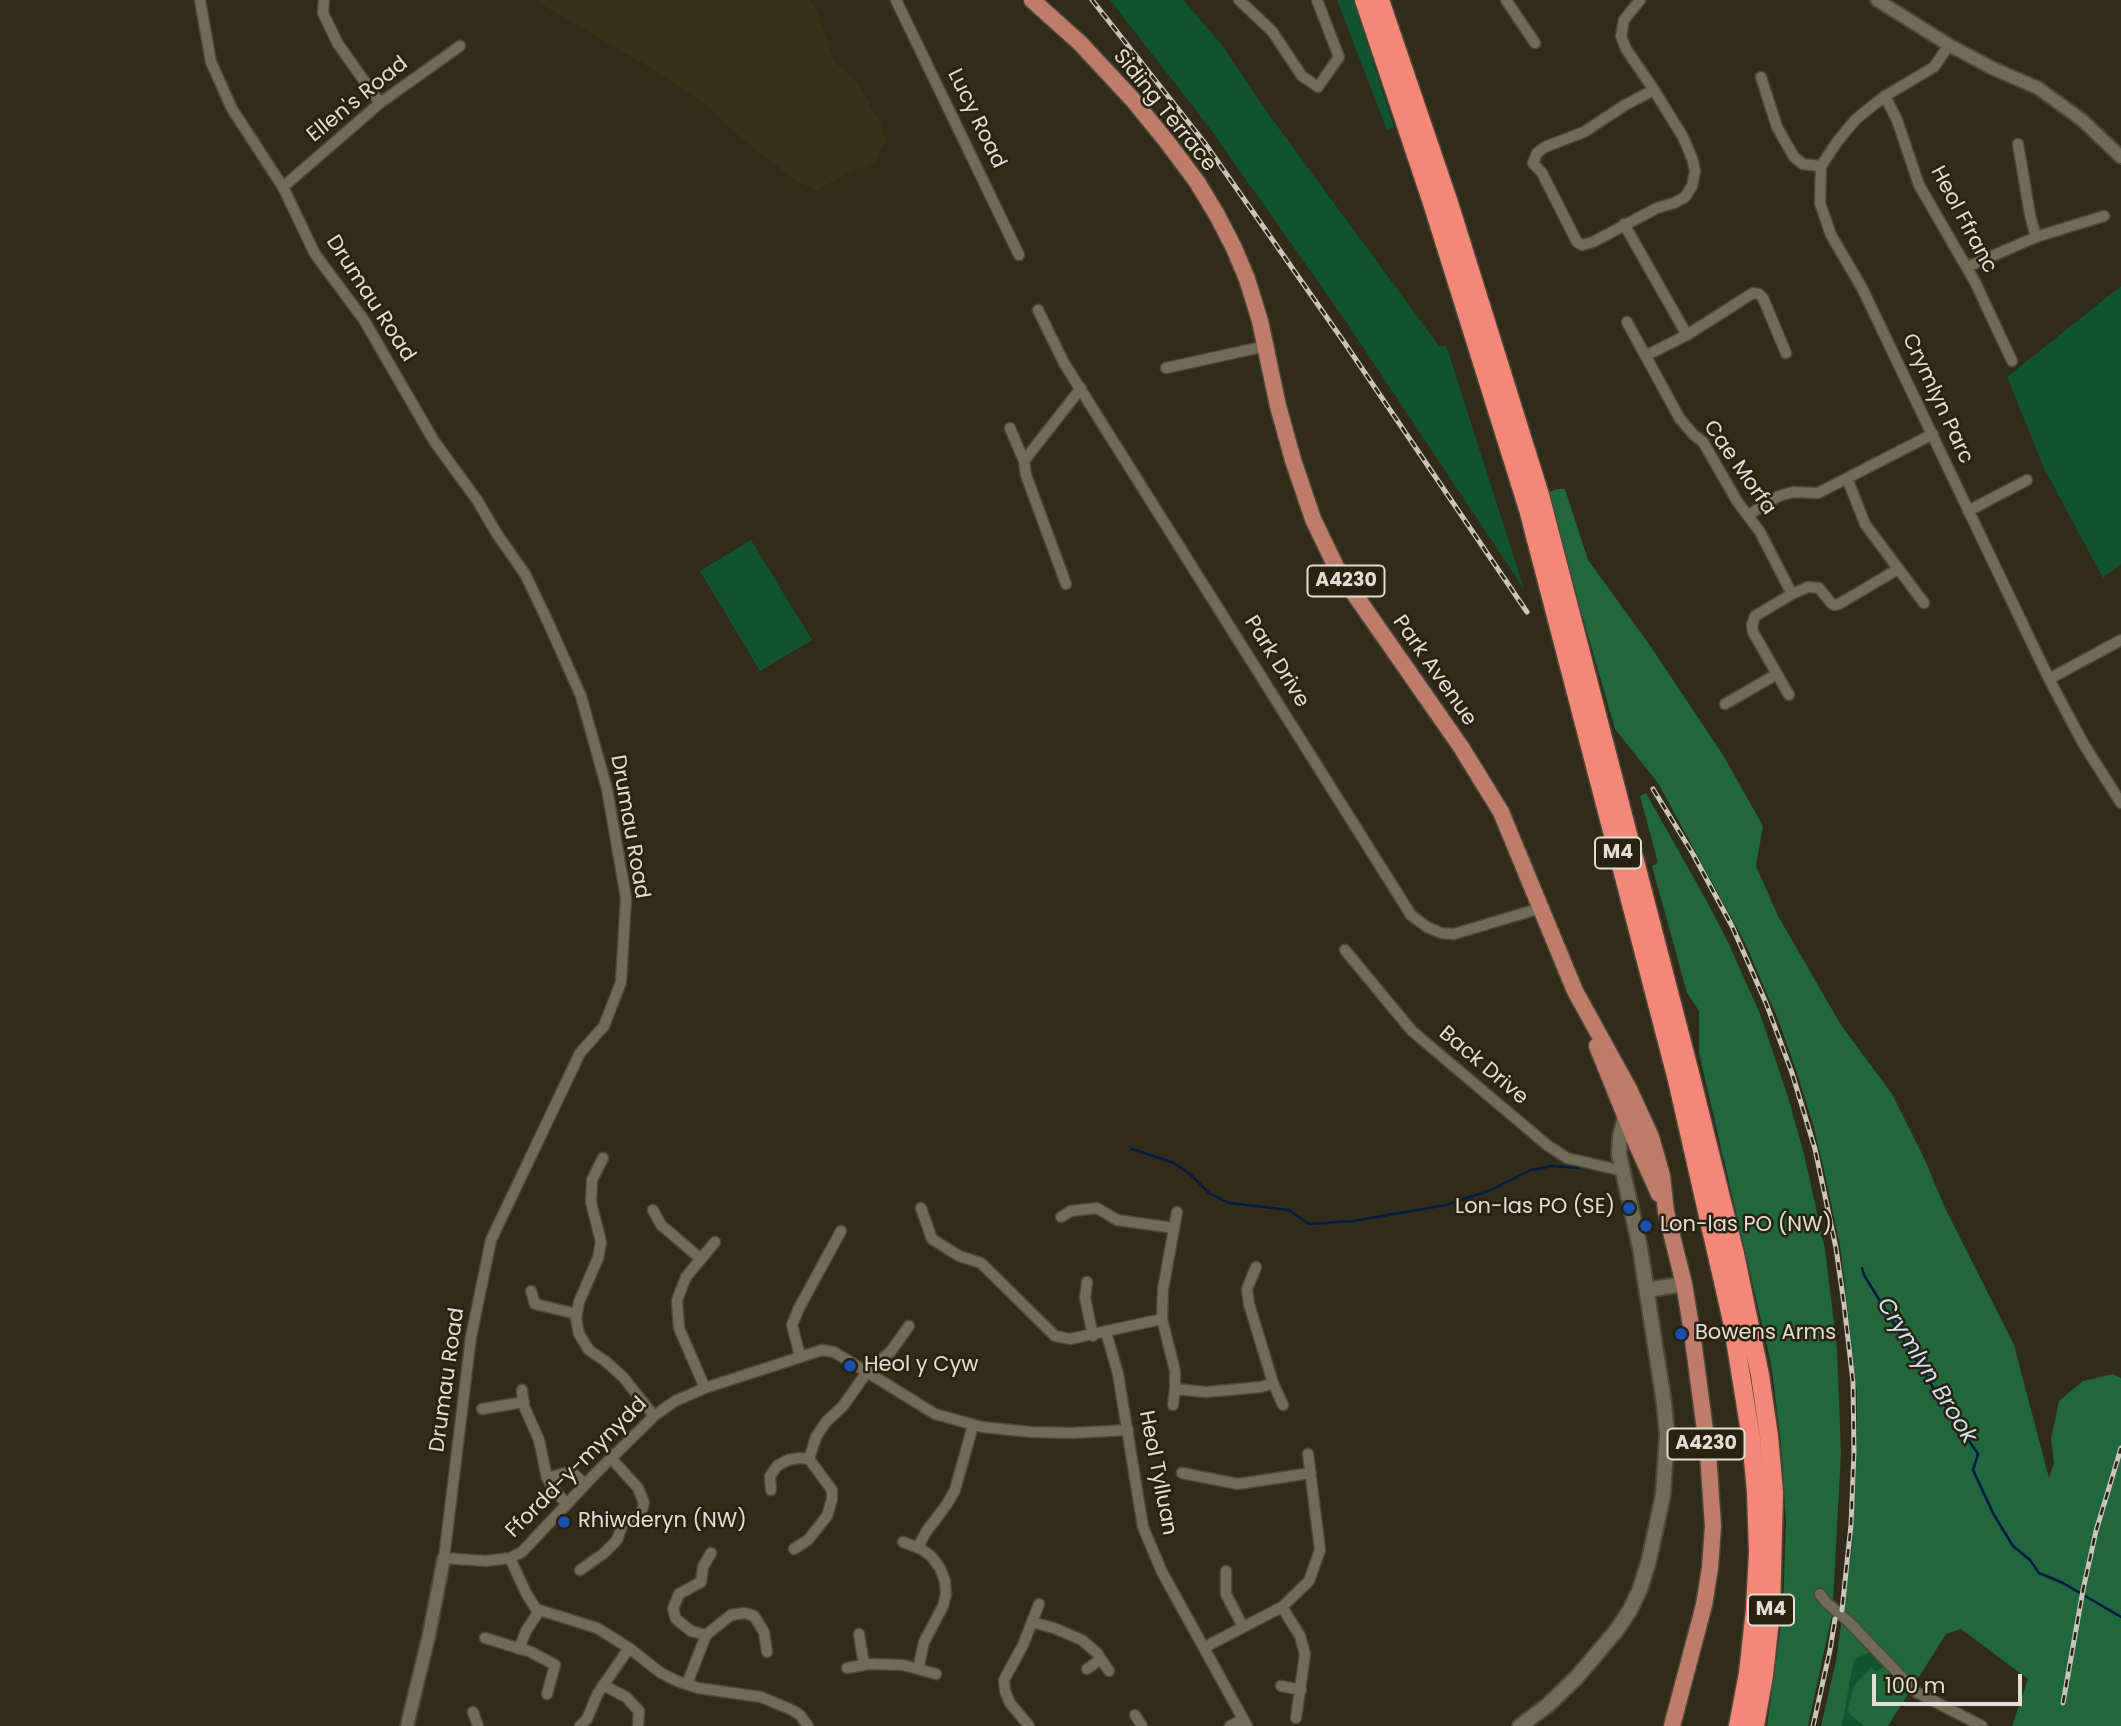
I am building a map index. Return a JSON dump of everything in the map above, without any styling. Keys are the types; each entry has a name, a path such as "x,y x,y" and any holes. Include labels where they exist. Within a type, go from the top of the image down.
{"highway":[{"name":"M4","path":"1364,0 1432,203 1528,509 1674,1067 1732,1321 1751,1438 1757,1540 1748,1674 1738,1726"},
{"name":"M4","path":"1380,0 1449,203 1540,495 1692,1077 1735,1254 1760,1376 1774,1492 1771,1611 1755,1726"}],"main road":[{"name":"Siding Terrace","path":"1032,0 1080,43 1133,100 1196,182 1234,248 1247,278 1266,346"},
{"name":"Park Avenue","path":"1266,346 1278,406 1313,519 1337,569 1487,788 1505,821 1587,1015 1637,1145"},
{"name":"Park Avenue","path":"1587,1015 1612,1056 1642,1118"},
{"path":"1520,1726 1548,1705 1577,1677 1630,1610 1646,1569 1663,1495 1667,1434 1658,1354 1632,1205 1619,1154 1625,1117"},
{"path":"1623,1171 1625,1160 1637,1145 1642,1130 1642,1118"},
{"name":"A4230","path":"1642,1118 1656,1152 1684,1284 1706,1440 1713,1526 1704,1605 1672,1726"},
{"name":"A4230","path":"1637,1145 1667,1212"},
{"path":"1647,1290 1684,1284"}],"street":[{"name":"Drumau Road","path":"200,0 211,62 232,108 283,187 315,254 364,320 434,441 477,500 525,574 548,622 581,696 604,776 626,898 621,982 604,1026 580,1053 491,1240 471,1336 444,1558 407,1726"},
{"path":"324,0 323,13 338,44 380,103"},
{"name":"Lucy Road","path":"897,0 1019,255"},
{"path":"1239,0 1272,31 1301,76 1318,87 1339,57 1317,0"},
{"path":"1506,0 1535,43"},
{"path":"1640,0 1624,20 1621,36 1626,49 1654,90 1692,158 1695,171 1692,186 1685,197 1674,203 1657,208 1593,242 1582,245 1577,242 1542,173 1533,163 1537,153 1545,147 1584,132 1654,90"},
{"path":"1877,0 1992,68 2038,88 2082,120 2121,157"},
{"path":"1761,76 1777,127 1794,157 1803,164 1821,166 1856,119 1885,96 1934,67 1950,44"},
{"name":"Ellen's Road","path":"283,187 380,103 460,46"},
{"name":"Heol Ffranc","path":"1885,96 1897,120 1919,185 1967,267 2012,361"},
{"path":"2018,144 2036,237"},
{"name":"Crymlyn Parc","path":"1821,166 1820,203 1831,235 1862,288 2049,679 2083,743 2121,803"},
{"path":"1967,267 2036,237 2104,216"},
{"path":"1624,224 1687,335"},
{"path":"1647,355 1687,335 1753,293 1759,294 1767,304 1786,353"},
{"name":"Park Drive","path":"1038,310 1064,363 1411,915 1427,928 1454,934 1541,908"},
{"name":"Cae Morfa","path":"1627,322 1679,419 1703,442 1737,501 1760,532 1792,594"},
{"path":"1166,368 1266,346"},
{"path":"1024,461 1081,388"},
{"path":"1010,428 1066,584"},
{"path":"1748,515 1779,496 1793,492 1818,493 1933,435"},
{"path":"1847,478 1865,524 1924,603"},
{"path":"1968,511 2027,480"},
{"path":"1788,695 1753,632 1755,616 1808,587 1819,588 1834,605 1839,604 1898,569"},
{"path":"2049,679 2121,640"},
{"path":"1725,704 1777,674"},
{"name":"Back Drive","path":"1345,950 1412,1031 1547,1145 1567,1158 1623,1171"},
{"path":"603,1158 593,1180 591,1202 601,1242 598,1258 576,1314 579,1334 589,1350 623,1377 654,1416"},
{"path":"921,1208 932,1239 959,1256 981,1263 1055,1336 1070,1339 1093,1336 1162,1319"},
{"path":"1062,1217 1071,1211 1097,1208 1117,1220 1174,1228"},
{"path":"653,1210 661,1225 701,1259"},
{"path":"1173,1405 1175,1371 1162,1319 1163,1289 1177,1212"},
{"path":"800,1356 792,1325 842,1231"},
{"path":"705,1388 679,1328 677,1300 686,1277 715,1242"},
{"path":"1256,1267 1247,1289 1249,1304 1272,1383 1283,1405"},
{"path":"1087,1282 1085,1298 1093,1336"},
{"path":"531,1291 535,1304 576,1314"},
{"path":"808,1459 816,1437 827,1422 843,1406 867,1372 891,1351 909,1326"},
{"name":"Heol Tylluan","path":"1106,1332 1118,1374 1143,1527 1161,1572 1245,1723"},
{"name":"Ffordd-y-mynydd","path":"444,1558 486,1561 510,1558 522,1552 611,1458 654,1416 675,1401 705,1388 822,1350 834,1352 935,1414 982,1427 1073,1433 1128,1430"},
{"path":"1175,1389 1206,1392 1261,1387 1272,1383"},
{"path":"522,1390 539,1440 547,1478 567,1504"},
{"path":"482,1409 524,1402"},
{"path":"918,1547 955,1490 973,1424"},
{"path":"1205,1647 1282,1607 1309,1581 1320,1550 1308,1454"},
{"path":"580,1570 617,1540 624,1520 640,1517 644,1503 638,1488 611,1458"},
{"path":"771,1490 770,1476 777,1466 800,1458 808,1459 832,1490 827,1516 820,1527 808,1540 794,1549"},
{"path":"547,1478 565,1473 574,1474 585,1484"},
{"path":"1182,1473 1238,1484 1311,1473"},
{"path":"903,1542 918,1547 931,1556 945,1581 943,1606 924,1642 918,1669"},
{"path":"706,1635 691,1631 676,1619 673,1609 679,1594 701,1582 703,1567 712,1553"},
{"path":"510,1558 530,1601 540,1611 597,1628 629,1647 661,1673 698,1688 761,1697 792,1710 800,1715 808,1726"},
{"path":"1226,1571 1226,1594 1243,1627"},
{"path":"1820,1594 1916,1692 1969,1724 1982,1726"},
{"path":"1029,1726 1010,1703 1004,1680 1039,1604"},
{"path":"1282,1607 1300,1636 1305,1654 1296,1718"},
{"path":"519,1649 526,1631 540,1611"},
{"path":"687,1684 706,1635 731,1615 745,1612 754,1616 764,1632 767,1652"},
{"path":"1032,1622 1082,1640 1109,1671"},
{"path":"859,1634 864,1665"},
{"path":"485,1638 531,1652 555,1665 547,1694"},
{"path":"580,1726 587,1719 603,1685 629,1647"},
{"path":"1087,1669 1101,1659"},
{"path":"847,1668 903,1665 936,1674"},
{"path":"603,1685 626,1697 639,1712 638,1726"},
{"path":"1280,1686 1301,1690"},
{"path":"472,1712 478,1726"},
{"path":"1135,1715 1142,1726"},
{"path":"1230,1726 1245,1723"}],"shaded area":[{"path":"541,0 810,0 815,6 834,61 857,82 880,122 886,140 874,163 854,170 817,190 798,182 742,139 706,105 644,64 539,3"}],"green space":[{"path":"1110,0 1183,0 1221,44 1272,119 1439,346 1446,345 1524,589 1345,320 1209,127"},
{"path":"1337,0 1353,0 1394,127 1387,130"},
{"path":"2121,286 2121,564 2103,578 2044,468 2007,377"},
{"path":"1565,489 1588,560 1649,644 1723,755 1763,826 1756,866 1778,916 1841,1025 1892,1094 1945,1208 2014,1345 2049,1478 2054,1463 2051,1439 2059,1401 2083,1381 2113,1374 2121,1378 2121,1726 2012,1726 2028,1679 1961,1629 1946,1634 1888,1726 1863,1726 1848,1709 1854,1686 1871,1667 1876,1671 1883,1667 1870,1652 1854,1660 1842,1726 1821,1726 1836,1661 1852,1547 1857,1393 1841,1251 1826,1179 1796,1070 1778,1019 1744,941 1658,783 1615,729 1547,493"},
{"path":"751,540 812,640 760,671 700,571"},
{"path":"1646,793 1728,942 1760,1014 1804,1154 1825,1249 1837,1348 1841,1453 1833,1602 1822,1588 1813,1594 1832,1615 1808,1726 1767,1726 1783,1611 1786,1522 1781,1443 1771,1363 1699,1053 1699,1011 1687,993 1652,866 1658,863 1640,796"},
{"path":"1871,1652 1883,1667 1876,1671 1850,1713 1863,1726 1842,1726 1854,1660"}],"waterway":[{"path":"1132,1149 1174,1163 1209,1193 1229,1203 1289,1210 1309,1224 1353,1221 1446,1205 1491,1190 1531,1170 1552,1166 1579,1168"},
{"name":"Crymlyn Brook","path":"1862,1268 1934,1389 1978,1454 1973,1470 1994,1515 2013,1546 2030,1560 2039,1573 2063,1583 2121,1617"}],"railway":[{"path":"1092,0 1204,142 1344,342 1527,612"},
{"path":"1653,789 1693,854 1732,926 1766,1003 1792,1073 1815,1149 1836,1248 1853,1382 1851,1525 1842,1610"},
{"path":"2063,1703 2096,1531 2121,1448"},
{"path":"1813,1726 1835,1619"}],"place":[{"name":"Lon-las PO (SE)","path":"1629,1208"},
{"name":"Lon-las PO (NW)","path":"1646,1226"},
{"name":"Bowens Arms","path":"1681,1334"},
{"name":"Heol y Cyw","path":"850,1366"},
{"name":"Rhiwderyn (NW)","path":"564,1522"}]}
